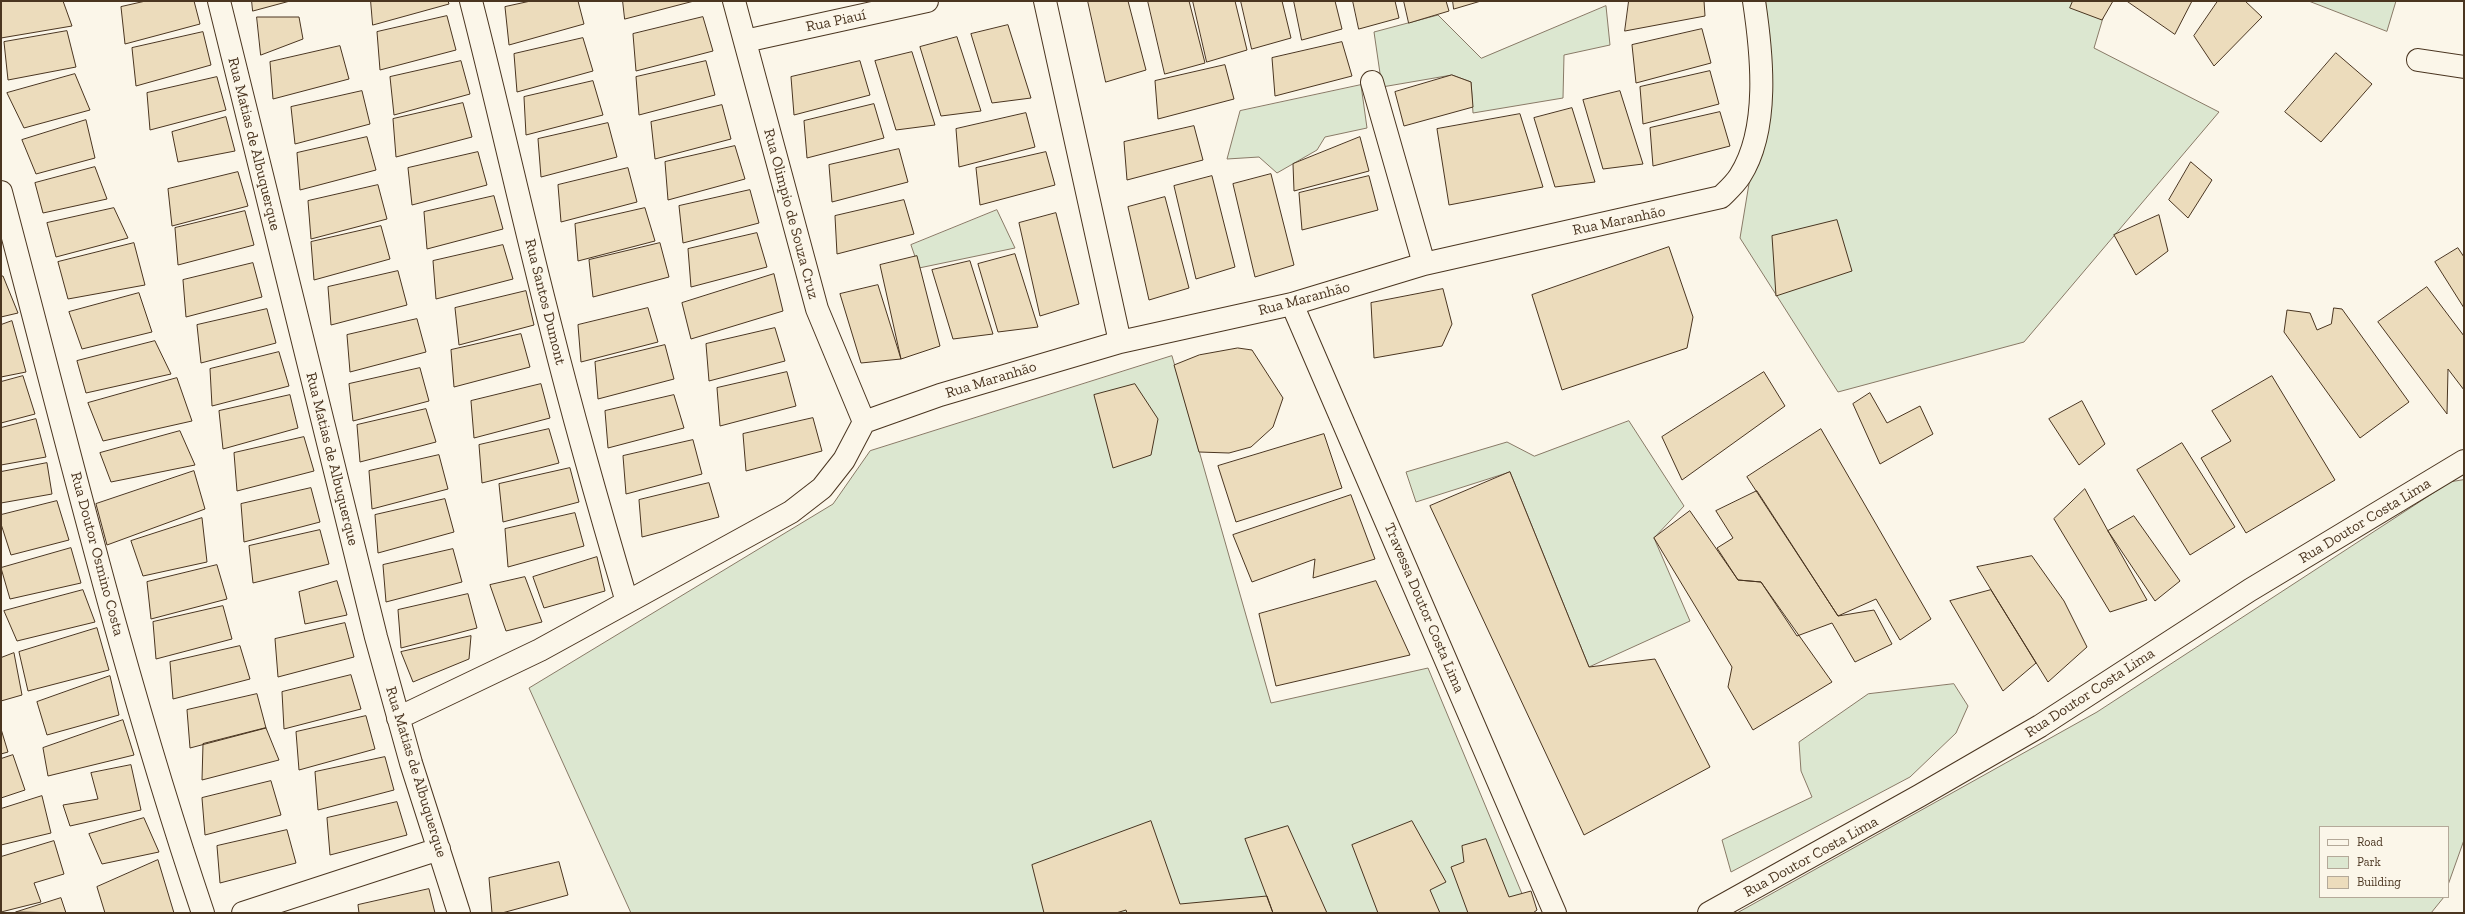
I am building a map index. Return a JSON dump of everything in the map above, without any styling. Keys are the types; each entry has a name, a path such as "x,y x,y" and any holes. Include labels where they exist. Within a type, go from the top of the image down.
{"street":[{"name":"Rua Matias de Albuquerque","path":"219,1 374,630 398,718 459,913"},
{"name":"Rua Santos Dumont","path":"471,1 504,130 550,327 595,494 627,602"},
{"name":"Rua Olimpio de Souza Cruz","path":"734,1 817,310 864,422"},
{"name":"Rua Piauí","path":"745,41 928,1"},
{"path":"1045,1 1120,342"},
{"name":"Rua Maranhão","path":"864,422 940,396 1120,342 1292,304 1424,264 1722,197 1740,176 1756,136 1760,111 1761,43 1754,1"},
{"path":"2418,60 2464,67"},
{"path":"1372,82 1424,264"},
{"name":"Rua Doutor Osmino Costa","path":"1,192 120,639 170,817 203,913"},
{"name":"Travessa Doutor Costa Lima","path":"1292,304 1555,913"},
{"path":"398,718 540,650 791,512 822,488 844,460 864,422"},
{"name":"Rua Doutor Costa Lima","path":"1709,913 1920,796 2040,726 2250,590 2464,461"},
{"path":"243,913 439,849"}],"green space":[{"path":"1766,1 2108,1 2094,48 2219,112 2024,342 1838,392 1740,238 1770,57"},
{"path":"2309,1 2396,1 2387,31"},
{"path":"1606,6 1610,45 1564,55 1563,98 1473,113 1471,82 1452,75 1382,87 1374,32 1438,15 1481,58"},
{"path":"1361,85 1367,128 1325,137 1317,150 1277,173 1259,157 1227,159 1240,111"},
{"path":"997,210 1015,248 919,268 911,245"},
{"path":"1172,356 1271,703 1428,668 1530,913 631,913 529,688 833,504 870,451"},
{"path":"1629,421 1684,506 1654,538 1690,621 1589,667 1510,472 1416,502 1406,472 1507,442 1534,456"},
{"path":"2464,480 2464,840 2449,882 2449,826 2319,826 2319,898 2443,898 2431,913 1737,913 2097,712 2450,482"},
{"path":"1954,684 1968,706 1956,733 1910,777 1731,872 1722,840 1812,797 1801,771 1799,742 1868,694"}],"building":[{"path":"1,1 63,1 72,26 1,38"},
{"path":"146,1 194,1 200,24 125,44 121,7"},
{"path":"252,1 290,1 253,11"},
{"path":"371,1 448,1 449,4 373,25"},
{"path":"531,1 578,1 584,24 509,45 505,7"},
{"path":"623,1 694,1 625,19"},
{"path":"1088,1 1128,1 1146,70 1106,82"},
{"path":"1148,1 1189,1 1205,63 1165,74"},
{"path":"1193,1 1235,1 1247,50 1207,62"},
{"path":"1241,1 1282,1 1291,38 1252,49"},
{"path":"1294,1 1335,1 1342,29 1302,40"},
{"path":"1353,1 1395,1 1399,18 1359,29"},
{"path":"1404,1 1446,1 1449,11 1409,23"},
{"path":"1453,1 1481,1 1454,9"},
{"path":"1629,1 1704,1 1705,16 1625,31"},
{"path":"2073,1 2113,1 2102,20 2070,8"},
{"path":"2127,1 2192,1 2175,34"},
{"path":"2218,1 2245,1 2262,17 2214,66 2194,36"},
{"path":"447,16 456,50 380,70 377,32"},
{"path":"257,17 299,17 303,39 261,55"},
{"path":"703,17 713,51 636,71 633,34"},
{"path":"1008,25 1031,98 992,103 971,34"},
{"path":"1702,29 1711,63 1636,83 1632,45"},
{"path":"67,31 76,67 8,80 4,42"},
{"path":"203,32 211,65 136,86 132,48"},
{"path":"957,37 981,111 941,116 920,47"},
{"path":"583,38 593,71 517,92 514,54"},
{"path":"1342,42 1352,76 1275,96 1272,58"},
{"path":"340,46 349,79 273,99 270,62"},
{"path":"912,52 935,125 896,130 875,61"},
{"path":"2336,53 2372,84 2321,142 2285,112"},
{"path":"461,61 470,94 394,115 390,77"},
{"path":"706,61 715,95 639,115 636,77"},
{"path":"860,61 870,95 794,115 791,77"},
{"path":"1225,65 1234,99 1158,119 1155,81"},
{"path":"1710,71 1719,104 1643,124 1640,87"},
{"path":"75,74 90,110 24,128 7,93"},
{"path":"1452,75 1471,82 1473,107 1404,126 1395,92"},
{"path":"217,77 226,110 150,130 147,93"},
{"path":"593,81 603,115 526,135 524,97"},
{"path":"362,91 370,124 295,144 291,107"},
{"path":"1620,91 1643,164 1603,169 1583,100"},
{"path":"463,103 472,137 396,157 393,119"},
{"path":"874,104 884,138 807,158 804,121"},
{"path":"722,105 731,139 655,159 651,122"},
{"path":"1572,108 1595,182 1555,187 1534,118"},
{"path":"1720,112 1730,146 1653,166 1650,128"},
{"path":"1026,113 1035,147 959,167 956,129"},
{"path":"1520,114 1543,187 1449,205 1437,129"},
{"path":"226,117 235,151 178,162 172,132"},
{"path":"86,120 95,158 36,174 22,140"},
{"path":"608,123 617,157 541,177 538,139"},
{"path":"1194,126 1203,160 1127,180 1124,142"},
{"path":"367,137 376,170 300,190 297,153"},
{"path":"1360,137 1369,171 1294,191 1293,164"},
{"path":"735,146 745,179 668,200 665,162"},
{"path":"899,149 908,182 832,202 829,165"},
{"path":"478,152 487,185 412,205 408,168"},
{"path":"1046,152 1055,185 980,205 976,168"},
{"path":"2191,162 2212,180 2188,218 2169,200"},
{"path":"95,167 107,199 43,213 35,183"},
{"path":"628,168 637,202 561,222 558,185"},
{"path":"238,172 248,206 172,226 168,189"},
{"path":"1271,174 1294,265 1255,277 1233,184"},
{"path":"1212,176 1235,267 1196,279 1174,186"},
{"path":"1369,176 1378,210 1302,230 1299,193"},
{"path":"378,185 387,219 311,239 308,201"},
{"path":"750,190 759,223 683,243 679,206"},
{"path":"494,196 503,229 427,249 424,212"},
{"path":"1165,197 1189,288 1149,300 1128,207"},
{"path":"904,200 914,234 837,254 835,216"},
{"path":"114,208 128,238 56,257 47,223"},
{"path":"645,208 655,241 578,261 575,224"},
{"path":"245,211 254,245 178,265 175,228"},
{"path":"1056,213 1079,304 1040,316 1019,223"},
{"path":"2159,215 2168,251 2136,275 2114,235"},
{"path":"1837,220 1852,271 1776,296 1772,236"},
{"path":"381,226 390,259 314,280 311,242"},
{"path":"757,233 767,267 691,287 688,249"},
{"path":"134,243 145,285 68,299 58,262"},
{"path":"660,243 669,277 593,297 589,260"},
{"path":"503,245 513,279 436,299 433,261"},
{"path":"1669,247 1693,317 1687,348 1562,390 1532,295"},
{"path":"2458,248 2464,257 2464,308 2435,262"},
{"path":"1015,254 1038,327 998,332 978,264"},
{"path":"917,256 940,346 901,359 880,265"},
{"path":"970,261 993,334 953,339 932,270"},
{"path":"253,263 262,297 186,317 183,280"},
{"path":"398,271 407,305 331,325 328,287"},
{"path":"774,274 783,311 691,339 682,303"},
{"path":"1,276 3,276 18,313 1,317"},
{"path":"878,285 901,359 861,363 840,294"},
{"path":"2427,287 2464,336 2464,390 2448,369 2447,414 2378,322"},
{"path":"1443,289 1452,324 1442,346 1374,358 1371,303"},
{"path":"526,291 534,325 459,345 455,308"},
{"path":"139,293 152,332 82,349 69,312"},
{"path":"648,308 658,342 581,362 578,325"},
{"path":"2334,308 2342,309 2409,402 2360,438 2284,332 2287,310 2310,313 2317,330 2331,324"},
{"path":"267,309 276,343 201,363 197,325"},
{"path":"417,319 426,352 350,372 347,335"},
{"path":"12,321 26,372 1,377 1,325"},
{"path":"775,328 785,361 709,381 706,344"},
{"path":"521,334 530,367 454,387 451,350"},
{"path":"155,341 171,374 86,393 77,361"},
{"path":"665,345 674,379 598,399 595,362"},
{"path":"1238,348 1252,350 1283,398 1273,427 1251,447 1229,453 1199,452 1174,365 1199,355"},
{"path":"279,352 289,386 212,406 210,369"},
{"path":"420,368 429,401 353,421 349,384"},
{"path":"787,372 796,406 720,426 717,388"},
{"path":"1764,372 1785,406 1682,480 1662,437"},
{"path":"23,376 35,414 1,423 1,382"},
{"path":"2272,376 2335,480 2246,533 2201,458 2231,441 2212,411"},
{"path":"177,378 192,421 103,441 88,403"},
{"path":"541,384 550,418 474,438 471,401"},
{"path":"1135,384 1158,419 1151,455 1113,468 1094,395"},
{"path":"1870,393 1887,423 1920,406 1933,434 1880,464 1853,404"},
{"path":"290,395 298,428 223,449 219,411"},
{"path":"674,395 684,428 608,448 605,411"},
{"path":"2082,401 2105,444 2079,465 2049,419"},
{"path":"426,409 436,442 360,462 357,425"},
{"path":"813,418 822,451 746,471 743,434"},
{"path":"36,419 46,457 1,465 1,428"},
{"path":"549,429 559,463 482,483 479,445"},
{"path":"1821,429 1931,619 1900,640 1876,599 1838,616 1747,477"},
{"path":"180,431 195,465 111,482 100,453"},
{"path":"1324,434 1342,488 1236,522 1218,466"},
{"path":"304,437 314,471 237,491 234,453"},
{"path":"693,440 702,474 626,494 623,456"},
{"path":"2182,443 2235,527 2190,555 2137,470"},
{"path":"439,455 448,489 372,509 369,471"},
{"path":"47,463 52,494 1,503 1,472"},
{"path":"570,468 579,502 503,522 499,484"},
{"path":"194,471 205,509 107,545 96,504"},
{"path":"1510,472 1589,667 1655,659 1710,767 1584,835 1430,506"},
{"path":"709,483 719,517 642,537 639,500"},
{"path":"311,488 320,522 244,542 241,504"},
{"path":"2085,489 2147,600 2110,612 2054,519"},
{"path":"1757,491 1838,616 1874,610 1892,644 1855,662 1832,623 1797,636 1761,582 1738,580 1717,548 1733,538 1716,511"},
{"path":"1351,495 1375,559 1313,578 1315,559 1252,582 1233,535"},
{"path":"445,499 454,532 378,553 375,515"},
{"path":"57,501 69,540 11,555 1,524 1,515"},
{"path":"1690,511 1738,580 1761,582 1832,682 1753,730 1728,687 1732,667 1654,538"},
{"path":"575,513 584,546 508,567 505,529"},
{"path":"2134,516 2180,581 2155,601 2108,531"},
{"path":"202,518 207,562 143,576 131,541"},
{"path":"320,530 329,564 253,583 249,546"},
{"path":"71,548 81,583 10,599 1,568"},
{"path":"453,549 462,582 386,602 383,565"},
{"path":"2032,556 2064,601 2087,647 2048,682 1977,567"},
{"path":"597,557 605,591 544,608 533,577"},
{"path":"217,565 227,599 151,619 147,582"},
{"path":"525,577 542,622 506,631 490,585"},
{"path":"337,581 347,615 305,624 299,592"},
{"path":"1376,581 1410,655 1276,686 1259,614"},
{"path":"83,590 95,622 17,641 4,611"},
{"path":"1991,590 2036,663 2003,691 1950,601"},
{"path":"468,594 477,628 401,648 398,610"},
{"path":"223,606 232,639 156,659 153,622"},
{"path":"345,623 354,657 278,677 275,639"},
{"path":"97,628 109,670 28,691 19,652"},
{"path":"471,636 469,659 413,682 401,652"},
{"path":"240,646 250,679 173,699 170,662"},
{"path":"14,653 22,695 1,701 1,658"},
{"path":"351,675 361,709 284,729 282,692"},
{"path":"110,676 119,715 47,735 37,702"},
{"path":"257,694 266,728 190,748 187,710"},
{"path":"366,716 375,749 299,770 296,732"},
{"path":"123,720 134,755 48,776 43,748"},
{"path":"266,728 279,760 202,780 203,744"},
{"path":"1,729 8,752 1,754"},
{"path":"13,755 25,790 1,798 1,759"},
{"path":"385,757 394,790 318,810 315,772"},
{"path":"131,765 141,810 70,826 63,805 98,799 91,773"},
{"path":"271,781 281,815 205,835 202,798"},
{"path":"42,796 51,833 1,845 1,809"},
{"path":"397,802 407,835 330,855 327,818"},
{"path":"144,818 159,852 102,864 89,834"},
{"path":"1151,821 1180,904 1267,896 1273,913 1127,913 1126,910 1116,913 1044,913 1032,865"},
{"path":"1412,821 1446,882 1430,890 1440,913 1378,913 1352,845"},
{"path":"1288,826 1327,913 1273,913 1245,839"},
{"path":"287,830 296,863 220,883 217,846"},
{"path":"1486,839 1509,897 1531,891 1537,910 1533,913 1468,913 1451,867 1464,862 1462,846"},
{"path":"54,841 64,874 34,883 41,902 1,912 1,857"},
{"path":"158,860 174,913 105,913 97,887"},
{"path":"559,862 568,895 502,913 492,913 489,878"},
{"path":"429,889 435,913 359,913 358,905"},
{"path":"61,898 66,913 16,912"}]}
